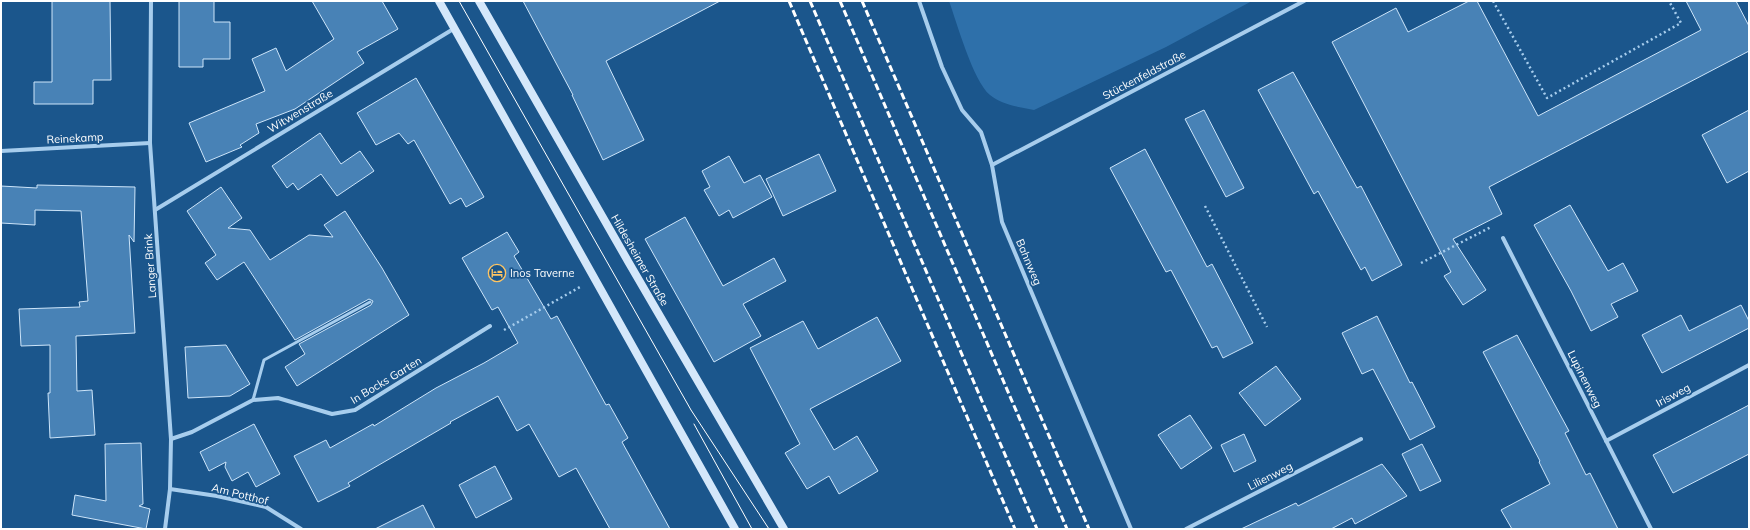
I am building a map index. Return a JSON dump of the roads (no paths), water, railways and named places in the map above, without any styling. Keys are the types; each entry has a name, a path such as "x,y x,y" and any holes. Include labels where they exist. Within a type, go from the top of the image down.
{"street":[{"name":"Langer Brink","path":"151,1 150,143 171,439 170,489 165,529"},
{"path":"439,1 735,529"},
{"name":"Hildesheimer Straße","path":"478,1 784,529"},
{"name":"Bahnweg","path":"919,1 942,67 962,110 981,132 992,165 1002,222 1131,529"},
{"name":"Stückenfeldstraße","path":"992,165 1304,1"},
{"name":"Witwenstraße","path":"155,210 455,28"},
{"name":"Reinekamp","path":"1,151 150,143"},
{"name":"Lupinenweg","path":"1503,238 1651,529"},
{"name":"In Bocks Garten","path":"171,439 192,432 253,400 278,398 332,414 355,410 490,326"},
{"name":"Irisweg","path":"1606,441 1749,365"},
{"name":"Lilienweg","path":"1186,529 1361,439"},
{"name":"Am Potthof","path":"170,489 217,496 266,507 301,529"}],"lane":[{"path":"253,400 264,360 370,302"}],"tram line":[{"path":"459,1 691,410 769,529"},
{"path":"694,424 752,529"}],"railway":[{"path":"789,1 1015,529"},
{"path":"810,1 1037,529"},
{"path":"840,1 1067,529"},
{"path":"862,1 1089,529"}],"place":[{"name":"Inos Taverne","path":"497,273"}]}
